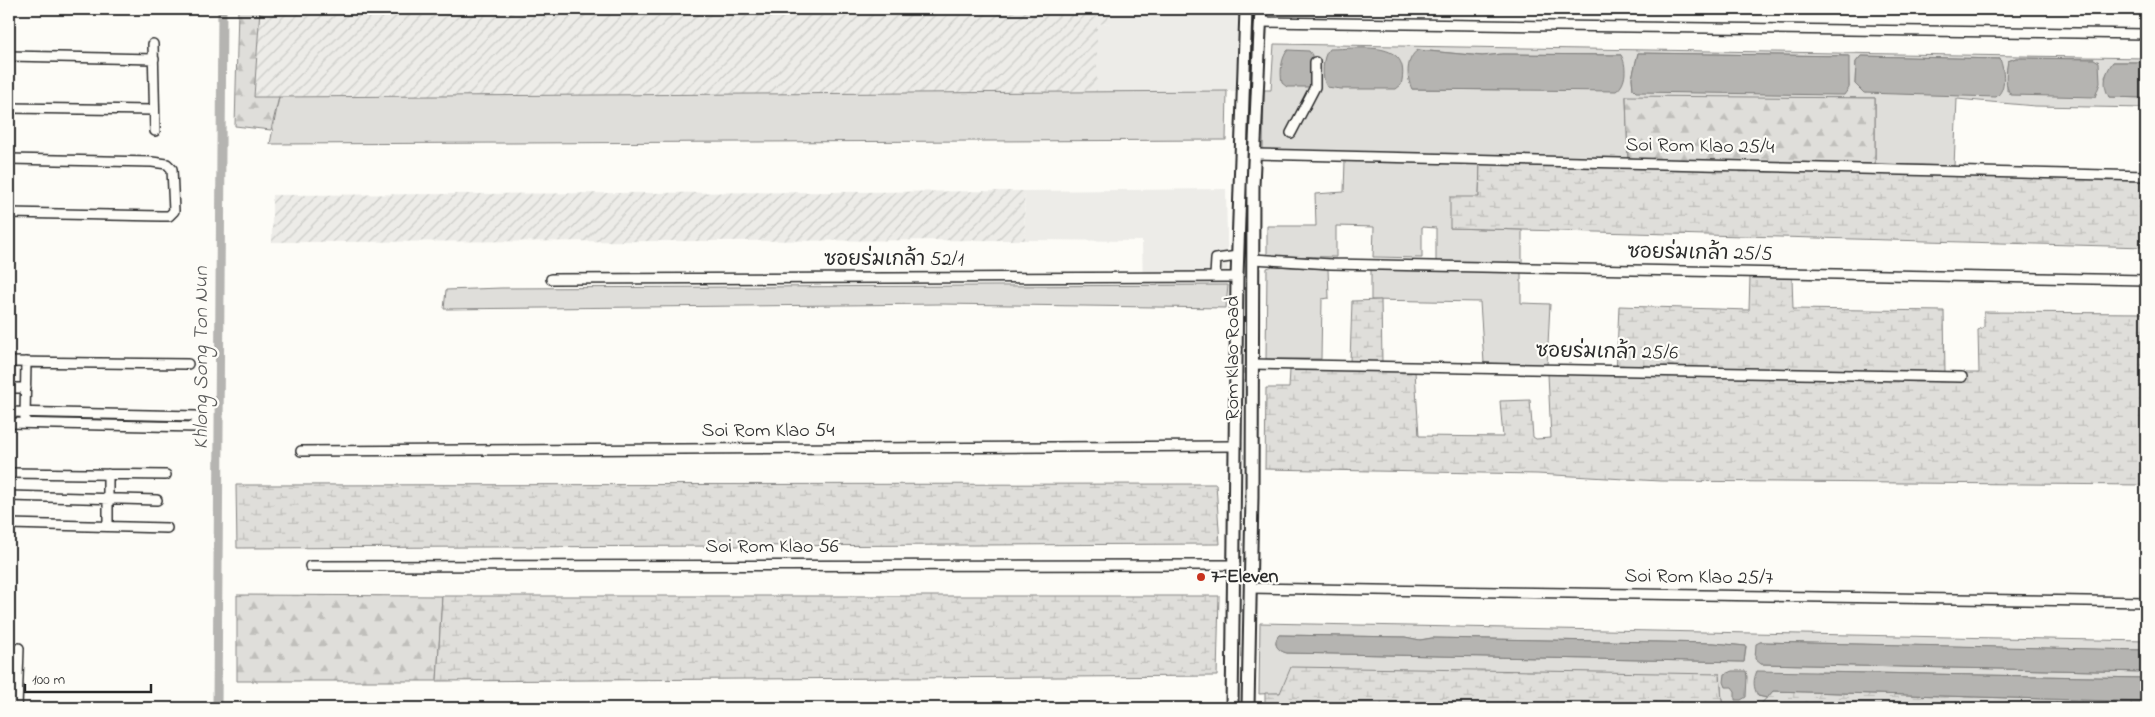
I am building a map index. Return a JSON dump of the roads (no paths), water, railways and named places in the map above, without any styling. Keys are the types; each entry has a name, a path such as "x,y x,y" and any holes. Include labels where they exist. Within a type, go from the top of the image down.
{"main road":[{"name":"Rom Klao Road","path":"1232,708 1237,277 1246,9"},
{"name":"Rom Klao Road","path":"1248,708 1251,588 1254,154 1262,9"}],"street":[{"path":"1261,22 2146,34"},
{"path":"153,44 153,110 155,131"},
{"path":"9,56 154,59"},
{"path":"1291,133 1315,87 1315,62"},
{"path":"9,108 153,110"},
{"name":"Soi Rom Klao 25/4","path":"1254,154 2146,176"},
{"path":"9,160 152,162 167,164 172,169 174,211 169,216 9,213"},
{"path":"1215,276 1216,258 1238,256"},
{"name":"ซอยร่มเกล้า 25/5","path":"1253,260 1341,264 2146,280"},
{"name":"ซอยร่มเกล้า 52/1","path":"551,279 1237,277"},
{"path":"9,362 188,364"},
{"path":"25,423 26,362"},
{"name":"ซอยร่มเกล้า 25/6","path":"1252,364 1962,377"},
{"path":"9,388 26,388"},
{"path":"9,412 196,416 196,427 9,423"},
{"name":"Soi Rom Klao 54","path":"301,450 1235,446"},
{"path":"9,473 166,475"},
{"path":"108,474 108,526"},
{"path":"9,496 157,500"},
{"path":"9,524 167,528"},
{"name":"Soi Rom Klao 56","path":"310,566 1235,565"},
{"name":"Soi Rom Klao 25/7","path":"1251,588 2146,602"},
{"path":"15,703 13,659 19,648"}],"waterway":[{"name":"Khlong Song Ton Nun","path":"217,708 222,9"}],"place":[{"name":"7-Eleven","path":"1201,577"}]}
